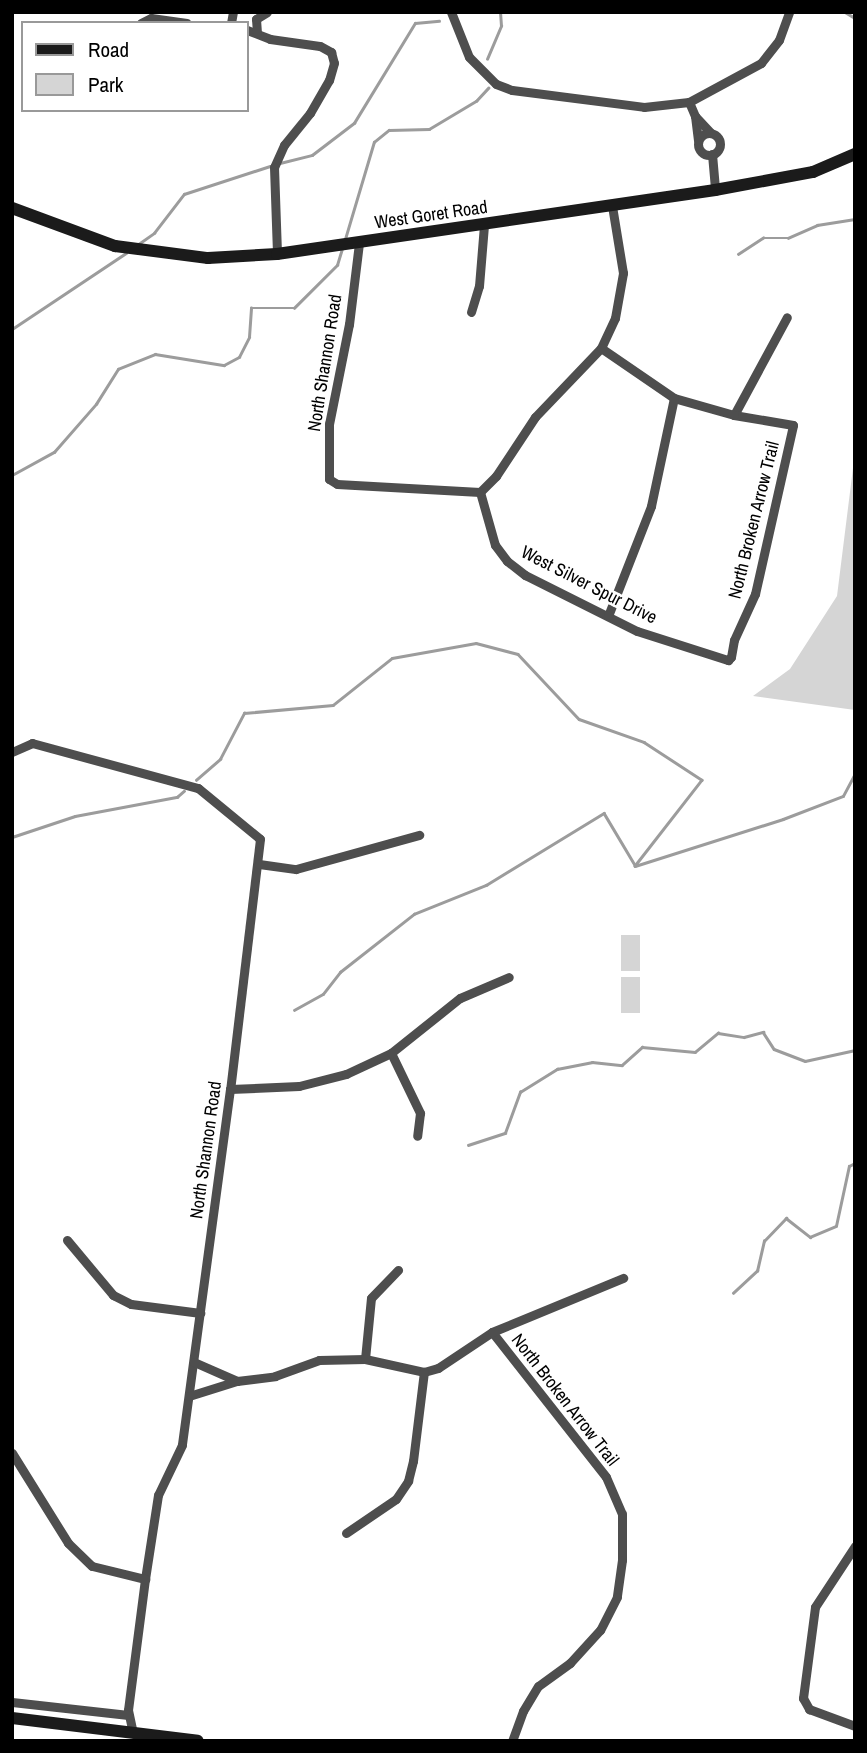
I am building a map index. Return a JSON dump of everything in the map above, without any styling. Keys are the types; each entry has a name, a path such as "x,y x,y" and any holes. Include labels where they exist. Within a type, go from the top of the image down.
{"street":[{"path":"257,33 256,19 267,12"},
{"path":"451,12 469,57 496,84 512,90 645,107 689,102 761,63 779,40 789,12"},
{"path":"159,15 180,21"},
{"path":"248,30 295,44 320,46 331,52 334,64 329,80 310,113 284,145 274,167 277,254"},
{"path":"689,102 695,116 700,151 712,154 718,150 720,141 695,116"},
{"path":"698,141 703,134 711,133"},
{"path":"712,154 715,190"},
{"name":"West Goret Road","path":"12,208 115,246 208,258 277,254 715,190 813,172 855,154"},
{"path":"480,492 496,477 535,417 601,348 615,318 623,273 612,205"},
{"path":"471,313 479,286 484,225"},
{"name":"North Shannon Road","path":"359,243 349,324 329,424 328,479 337,484 480,492"},
{"path":"601,348 674,398 734,415 788,317"},
{"path":"608,616 651,506 674,398"},
{"name":"North Broken Arrow Trail","path":"728,660 755,594 793,425 734,415"},
{"name":"West Silver Spur Drive","path":"480,492 495,545 507,561 526,575 637,631 728,660"},
{"name":"North Shannon Road","path":"12,752 33,743 198,788 260,839 259,864 189,1396 181,1445 158,1495 145,1579 128,1715 133,1732"},
{"path":"259,864 296,869 419,835"},
{"path":"230,1089 299,1086 346,1074 391,1053 460,998 509,978"},
{"path":"391,1053 420,1113 417,1136"},
{"path":"67,1240 113,1295 131,1304 200,1313"},
{"path":"365,1359 372,1298 398,1270"},
{"path":"189,1396 237,1381 275,1376 319,1360 365,1359 424,1372 438,1368 492,1332 623,1278"},
{"name":"North Broken Arrow Trail","path":"492,1332 606,1477 622,1514 622,1560 617,1597 600,1630 570,1663 538,1686 523,1711 512,1741"},
{"path":"194,1362 237,1381"},
{"path":"346,1533 396,1499 408,1481 424,1372"},
{"path":"12,1453 68,1543 92,1566 145,1579"},
{"path":"855,1546 815,1607 803,1698 806,1706 855,1726"},
{"path":"12,1702 128,1715"},
{"path":"12,1718 198,1741"}],"green space":[{"path":"855,452 855,710 753,696 790,669 837,596"},
{"path":"621,935 640,935 640,971 621,971"},
{"path":"621,977 640,977 640,1013 621,1013"}],"waterway":[{"path":"487,59 501,26 500,12"},
{"path":"845,12 855,18"},
{"path":"280,163 312,155 354,123 415,23 439,21"},
{"path":"345,239 374,142 389,130 429,129 476,101 488,88"},
{"path":"137,245 154,233 184,194 270,166"},
{"path":"738,254 763,238 788,238 817,225 855,219"},
{"path":"12,475 54,452 96,404 118,369 155,354 224,365 239,357 249,337 251,308 294,308 337,265 342,249"},
{"path":"12,329 126,253"},
{"path":"196,780 220,759 244,713 333,705 392,658 476,643 518,654 579,719 644,742 702,780 635,866 783,819 843,796 855,773"},
{"path":"12,837 75,816 177,797 184,791"},
{"path":"294,1010 323,994 340,972 414,914 486,885 604,813 635,865"},
{"path":"468,1145 505,1133 520,1092 557,1069 592,1062 622,1065 642,1047 695,1052 718,1033 744,1037 763,1032 774,1049 805,1061 855,1050"},
{"path":"733,1293 757,1271 764,1241 786,1218 810,1237 836,1226 849,1166 855,1163"}]}
